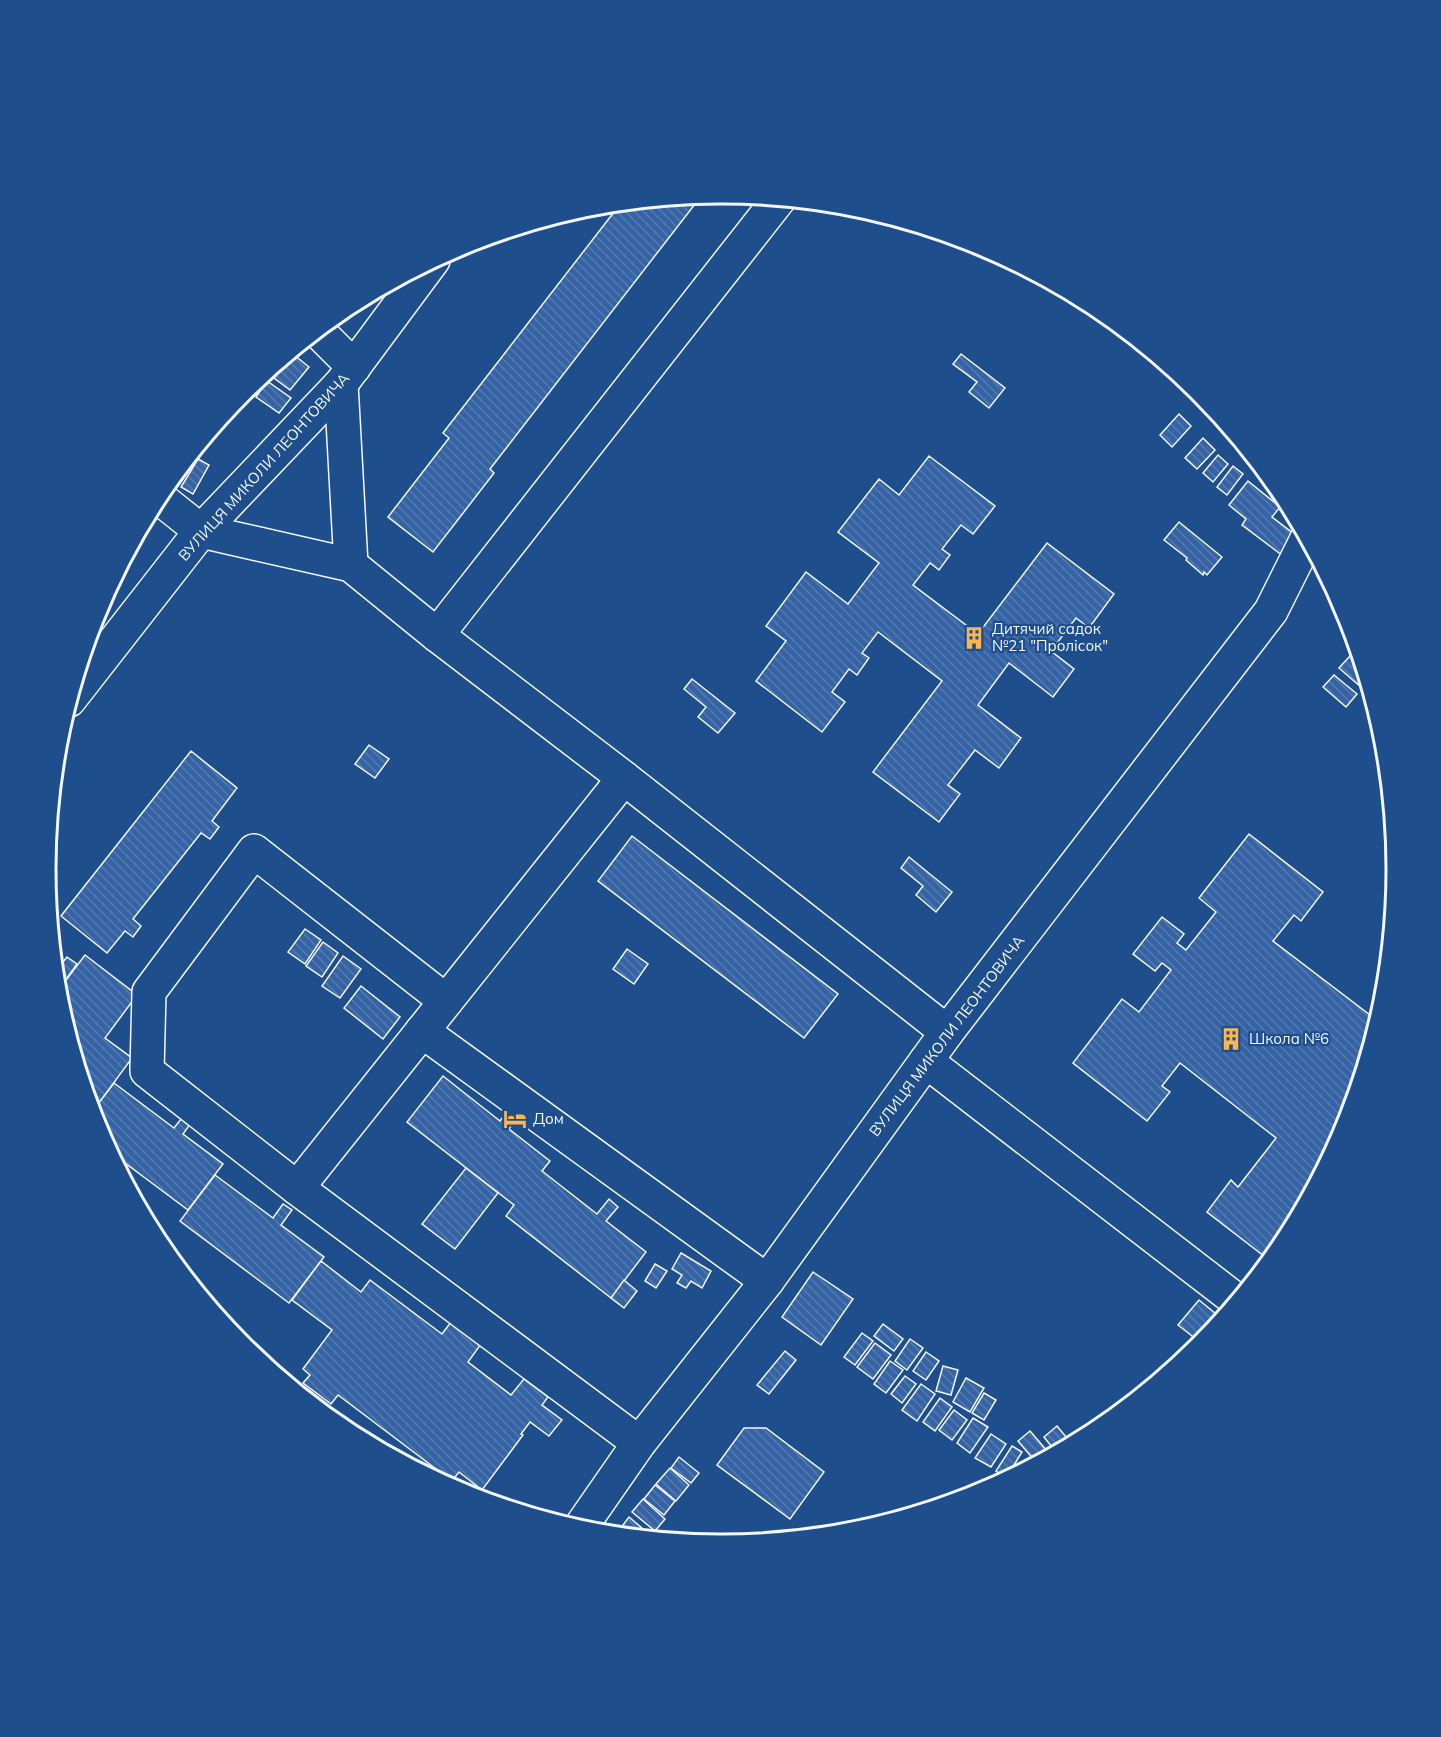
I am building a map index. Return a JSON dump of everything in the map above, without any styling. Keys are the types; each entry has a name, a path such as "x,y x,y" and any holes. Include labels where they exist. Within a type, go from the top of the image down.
{"street":[{"path":"437,635 774,206"},
{"name":"ВУЛИЦЯ МИКОЛИ ЛЕОНТОВИЧА","path":"82,683 201,531 347,376 423,274"},
{"path":"322,337 347,376 351,565"},
{"path":"166,503 201,531 351,565 437,635 624,778 947,1032"},
{"name":"ВУЛИЦЯ МИКОЛИ ЛЕОНТОВИЧА","path":"586,1520 639,1443 767,1281 947,1032 1271,611 1303,548"},
{"path":"297,1188 624,778"},
{"path":"446,1001 254,851 150,992 147,1071 297,1188 639,1443"},
{"path":"422,1031 767,1281"},
{"path":"926,1061 1230,1295"}],"building":[{"path":"695,205 490,469 494,473 433,552 388,517 449,438 443,433 614,212"},
{"path":"961,354 1005,388 989,408 969,392 977,382 953,364"},
{"path":"297,357 309,367 290,390 274,378"},
{"path":"268,382 291,398 279,413 256,397"},
{"path":"1179,414 1191,426 1172,447 1160,435"},
{"path":"1203,438 1215,450 1197,469 1185,458"},
{"path":"1218,455 1228,464 1213,482 1203,473"},
{"name":"Дитячий садок №21 \"Пролісок\"","path":"929,456 995,506 973,534 961,525 942,549 950,555 939,570 930,563 913,585 978,634 1047,543 1114,594 1089,628 1076,618 1051,651 1074,669 1053,697 1009,663 978,705 1021,738 999,768 975,750 948,785 960,794 939,822 873,772 942,681 878,632 862,653 869,658 857,675 849,669 832,692 845,702 822,732 756,681 786,641 766,626 806,572 848,604 879,563 838,532 879,479 899,495"},
{"path":"198,459 209,465 193,494 181,487"},
{"path":"1233,466 1243,474 1227,495 1217,487"},
{"path":"1248,481 1276,504 1279,508 1272,517 1297,538 1283,556 1242,525 1246,519 1229,505"},
{"path":"1179,522 1222,557 1207,575 1204,572 1203,575 1186,560 1187,558 1164,540"},
{"path":"1350,656 1360,686 1339,668"},
{"path":"1334,675 1357,694 1346,707 1323,687"},
{"path":"692,679 735,713 718,733 698,717 706,707 684,689"},
{"path":"369,745 389,759 375,778 355,764"},
{"path":"191,751 237,788 212,821 219,827 210,839 201,833 133,919 141,926 133,937 125,931 107,953 61,916"},
{"name":"Школа №6","path":"1249,834 1323,892 1301,921 1294,915 1273,941 1369,1014 1363,1041 1335,1123 1296,1201 1261,1254 1207,1212 1231,1180 1238,1187 1276,1138 1180,1063 1162,1086 1170,1092 1147,1121 1073,1063 1122,999 1139,1012 1171,970 1162,963 1155,971 1133,954 1162,917 1184,934 1177,943 1186,950 1216,912 1199,898"},
{"path":"632,836 838,994 804,1038 598,881"},
{"path":"909,857 952,892 936,912 916,895 923,886 901,868"},
{"path":"305,929 321,940 305,964 288,952"},
{"path":"323,942 338,953 322,977 306,966"},
{"path":"627,949 648,964 634,984 613,969"},
{"path":"85,955 137,995 105,1038 132,1058 99,1103 78,1041 65,981"},
{"path":"343,956 361,969 340,998 322,986"},
{"path":"67,957 77,964 65,981 62,963"},
{"path":"361,986 400,1017 383,1039 344,1008"},
{"path":"443,1076 500,1121 510,1107 519,1114 509,1129 550,1161 542,1171 597,1214 609,1199 618,1207 606,1221 646,1252 611,1298 506,1216 514,1205 407,1122"},
{"path":"114,1083 174,1128 185,1114 193,1120 183,1134 223,1164 188,1210 123,1162 99,1103"},
{"path":"466,1168 498,1193 455,1249 422,1224"},
{"path":"215,1175 273,1218 283,1204 292,1210 281,1225 324,1257 289,1303 180,1221"},
{"path":"681,1253 711,1271 702,1288 691,1281 686,1288 677,1283 682,1275 672,1269"},
{"path":"321,1261 361,1292 370,1280 442,1334 451,1322 481,1344 468,1362 511,1395 524,1379 548,1397 542,1405 562,1420 549,1436 530,1422 483,1489 459,1472 454,1478 438,1470 338,1395 331,1404 303,1383 310,1375 303,1369 332,1330 292,1300"},
{"path":"655,1264 667,1271 656,1288 645,1281"},
{"path":"813,1272 853,1299 821,1345 782,1317"},
{"path":"624,1280 637,1291 624,1308 611,1298"},
{"path":"1199,1300 1215,1313 1193,1337 1178,1325"},
{"path":"883,1324 903,1339 894,1351 874,1336"},
{"path":"862,1333 873,1341 855,1365 844,1357"},
{"path":"910,1339 923,1348 907,1370 895,1361"},
{"path":"875,1343 891,1355 873,1379 857,1367"},
{"path":"785,1351 796,1360 769,1394 757,1385"},
{"path":"926,1352 939,1361 926,1380 913,1371"},
{"path":"890,1361 903,1370 886,1393 874,1384"},
{"path":"943,1366 958,1370 951,1395 936,1391"},
{"path":"905,1376 916,1384 902,1403 891,1394"},
{"path":"966,1378 984,1388 970,1412 953,1402"},
{"path":"921,1384 935,1394 917,1421 902,1410"},
{"path":"984,1393 996,1400 984,1420 972,1413"},
{"path":"940,1398 952,1407 935,1431 923,1422"},
{"path":"954,1410 967,1420 952,1440 939,1430"},
{"path":"973,1418 988,1427 970,1453 957,1443"},
{"path":"1057,1426 1065,1436 1051,1445 1044,1437"},
{"path":"744,1428 766,1428 824,1472 790,1519 717,1465"},
{"path":"1030,1431 1045,1448 1031,1456 1018,1441"},
{"path":"991,1434 1006,1444 991,1467 975,1458"},
{"path":"1012,1446 1022,1452 1014,1466 998,1473 996,1471"},
{"path":"679,1457 699,1473 691,1483 671,1468"},
{"path":"670,1468 689,1485 676,1501 656,1484"},
{"path":"655,1485 675,1501 664,1515 644,1499"},
{"path":"643,1499 665,1519 654,1530 632,1512"},
{"path":"629,1517 643,1529 634,1528 622,1526"}],"place":[{"name":"Дитячий садок №21 \"Пролісок\"","path":"974,638"},
{"name":"Школа №6","path":"1231,1039"},
{"name":"Дом","path":"515,1119"}]}
